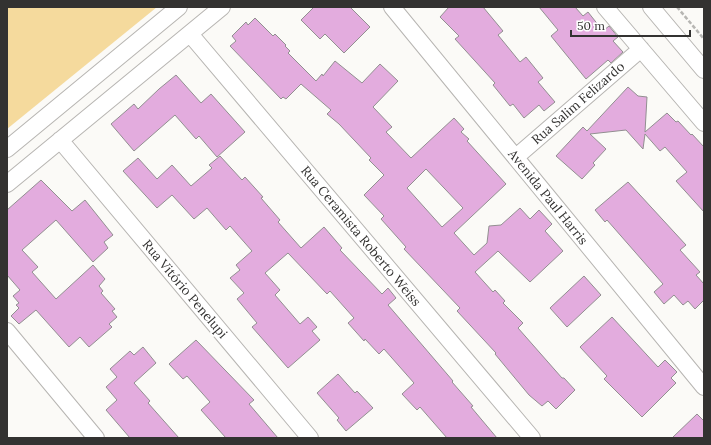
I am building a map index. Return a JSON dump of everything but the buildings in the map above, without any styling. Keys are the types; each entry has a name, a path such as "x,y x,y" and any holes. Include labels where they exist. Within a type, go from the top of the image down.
{"street":[{"path":"7,149 179,7"},
{"path":"7,184 222,7"},
{"name":"Avenida Paul Harris","path":"392,7 704,387"},
{"path":"605,7 704,123"},
{"path":"651,7 704,70"},
{"name":"Rua Ceramista Roberto Weiss","path":"190,34 532,438"},
{"name":"Rua Salim Felizardo","path":"516,157 641,49"},
{"name":"Rua Vitório Penelupi","path":"60,140 310,438"},
{"path":"7,331 96,438"}],"path":[{"path":"677,7 704,39"}],"shaded area":[{"path":"7,7 157,7 7,129"}]}
